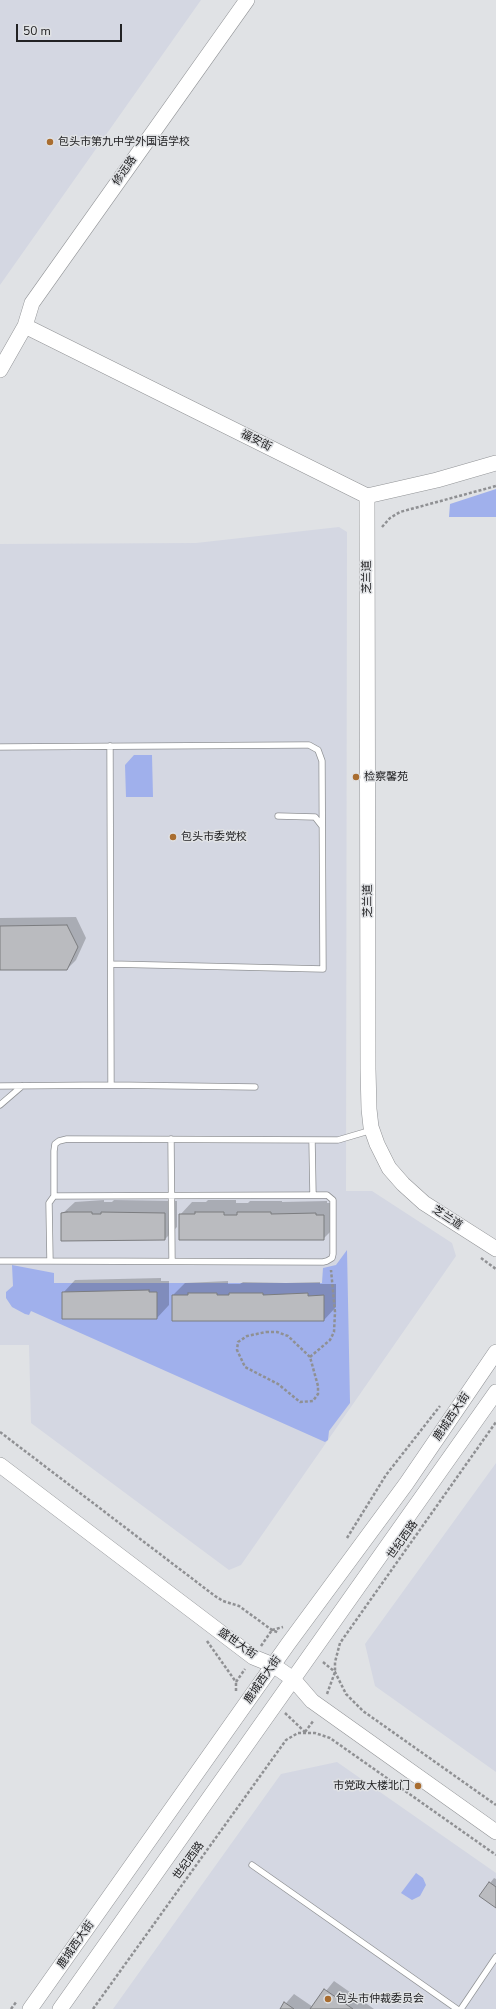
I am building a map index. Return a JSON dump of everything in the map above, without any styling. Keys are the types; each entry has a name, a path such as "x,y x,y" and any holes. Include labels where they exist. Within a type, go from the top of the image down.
{"street":[{"name":"修远路","path":"0,370 25,326 32,303 247,0"},
{"name":"福安街","path":"25,326 367,496"},
{"path":"367,496 438,480 496,463"},
{"name":"芝兰道","path":"367,496 368,1109 372,1130 389,1168 403,1184 424,1203 496,1249"},
{"name":"鹿城西大街","path":"30,2009 274,1665 406,1484 496,1352"},
{"name":"鹿城西大街","path":"60,2009 496,1392"},
{"name":"盛世大街","path":"0,1465 253,1657 274,1665 293,1679 312,1701 496,1832"}],"lane":[{"path":"0,747 302,745 314,747 318,750 322,761 324,969 111,964"},
{"path":"110,746 111,1085"},
{"path":"278,816 315,817 323,826"},
{"path":"0,1086 111,1085 255,1087"},
{"path":"0,1105 22,1086"},
{"path":"50,1261 49,1203 54,1196 54,1151 55,1144 59,1141 67,1139 338,1140 372,1130"},
{"path":"171,1139 172,1262"},
{"path":"312,1140 313,1195"},
{"path":"0,1261 172,1262 330,1260 333,1254 333,1200 327,1195 54,1196"},
{"path":"252,1865 457,2009"},
{"path":"461,2009 496,1957"}],"path":[{"path":"380,534 385,523 400,512 496,486"},
{"path":"310,1357 330,1340 334,1332 335,1312 330,1260"},
{"path":"260,1332 276,1332 292,1339 310,1357 318,1386 318,1394 314,1401 308,1403 300,1402 278,1384 245,1368 236,1347 238,1342 247,1336 260,1332"},
{"name":"鹿城西大街","path":"346,1540 386,1475 444,1402"},
{"name":"世纪西路","path":"496,1422 340,1643 335,1662 335,1672 346,1694 363,1711 496,1805"},
{"path":"0,1432 214,1596 223,1602 239,1606 272,1630 288,1624"},
{"name":"世纪西路","path":"93,2009 286,1740 298,1733 305,1732 322,1734 330,1738 496,1855"}],"shaded area":[{"name":"包头市第九中学外国语学校","path":"0,0 201,0 0,285"},
{"path":"496,489 496,517 449,517 450,504"},
{"name":"包头市委党校","path":"339,527 347,532 346,1191 372,1191 452,1243 456,1256 241,1565 229,1570 31,1423 29,1345 0,1345 0,544 196,543"},
{"path":"134,755 152,755 153,797 126,797 125,765"},
{"path":"347,1250 350,1403 329,1431 328,1440 325,1442 31,1311 29,1315 25,1314 12,1307 6,1298 6,1292 13,1286 12,1265 54,1273 54,1283 322,1283 323,1268 336,1265"},
{"path":"496,1463 496,1772 375,1686 365,1644"},
{"path":"337,1762 496,1873 496,2009 113,2009 281,1774"},
{"path":"416,1873 423,1878 426,1885 420,1896 412,1900 401,1893"}],"building":[{"path":"67,925 78,947 67,970 0,970 0,926"},
{"path":"92,1212 92,1214 101,1214 101,1212 165,1213 165,1240 61,1241 61,1213"},
{"path":"195,1212 224,1212 224,1215 237,1215 237,1212 271,1212 271,1214 316,1213 316,1215 324,1215 324,1240 179,1240 179,1214 195,1214"},
{"path":"149,1290 149,1292 157,1292 157,1319 62,1319 62,1292"},
{"path":"188,1293 217,1293 217,1295 229,1295 229,1293 263,1293 263,1295 308,1293 308,1296 324,1295 324,1321 172,1321 172,1295 188,1295"},
{"path":"489,1882 496,1887 496,1908 479,1896"},
{"name":"包头市仲裁委员会","path":"324,1989 353,2009 310,2009"},
{"path":"284,2002 294,2009 280,2009"}],"place":[{"name":"包头市第九中学外国语学校","path":"50,142"},
{"name":"检察馨苑","path":"356,777"},
{"name":"包头市委党校","path":"173,837"},
{"name":"市党政大楼北门","path":"418,1786"},
{"name":"包头市仲裁委员会","path":"328,1999"}]}
